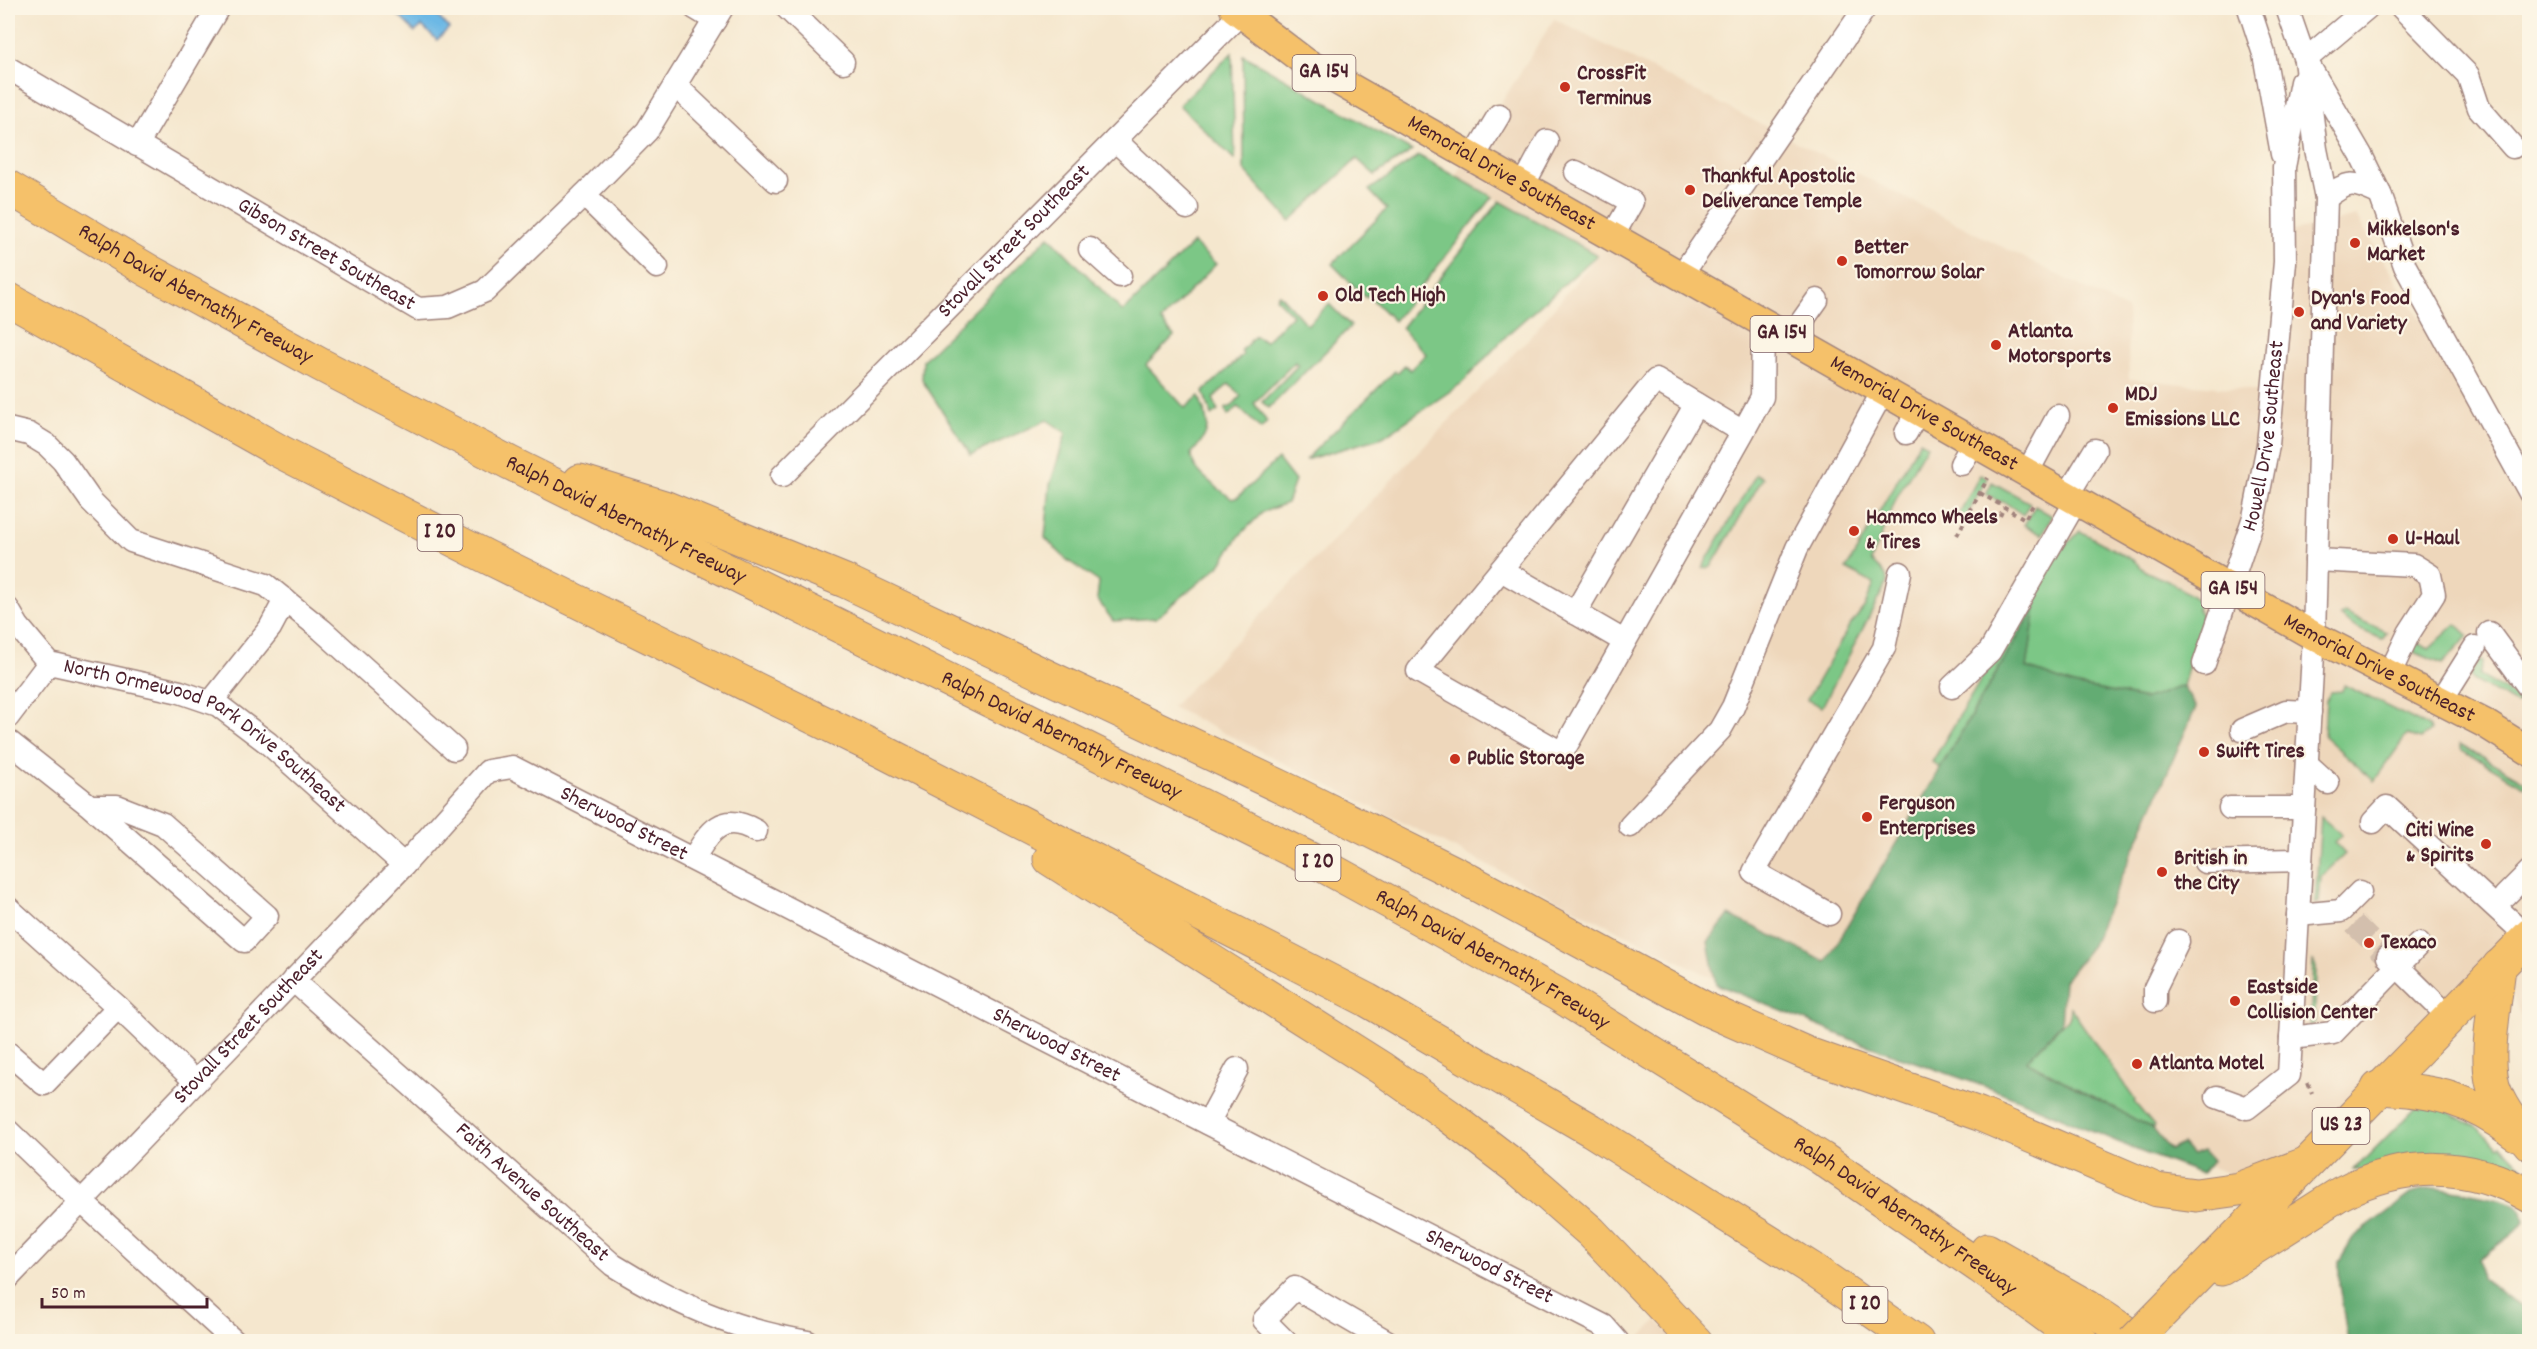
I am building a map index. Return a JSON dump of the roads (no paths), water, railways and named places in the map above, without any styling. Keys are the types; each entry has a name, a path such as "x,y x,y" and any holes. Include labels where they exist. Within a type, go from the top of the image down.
{"highway":[{"name":"Ralph David Abernathy Freeway","path":"8,187 149,271 321,365 510,463 1322,865 1557,994 1821,1158 2082,1341"},
{"name":"I 20","path":"8,299 281,452 487,557 882,751 1367,1000 1591,1130 1812,1269 1917,1341"},
{"path":"510,463 605,487 664,507 845,581 1222,758 1409,849 1706,1009 1808,1054 2006,1125 2147,1187 2189,1195 2239,1189 2305,1164"},
{"path":"882,751 1381,1068 1449,1116 1521,1171 1591,1232 1696,1341"},
{"name":"US 23","path":"2133,1341 2529,936"},
{"path":"2499,966 2490,1041 2490,1071 2495,1093 2508,1117 2529,1144"},
{"path":"2378,1089 2414,1089 2441,1094 2490,1116 2529,1144"},
{"path":"1821,1158 2088,1307 2140,1341"},
{"path":"2179,1295 2341,1193 2378,1177 2418,1169 2467,1171 2491,1178 2529,1196"},
{"path":"1812,1269 1891,1341"}],"main road":[{"name":"Memorial Drive Southeast","path":"1240,9 1305,62 1883,391 1912,422 1967,453 2027,473 2314,636 2526,742"}],"street":[{"path":"137,145 218,8"},
{"path":"695,8 718,14"},
{"path":"787,8 843,62"},
{"path":"1681,276 1865,8"},
{"path":"2249,8 2264,54 2284,167"},
{"path":"2287,8 2306,60 2361,155 2380,194 2405,266 2529,493"},
{"path":"2217,1097 2247,1108 2289,1075 2314,636 2326,198 2316,149 2302,102 2306,60 2367,8"},
{"path":"2402,8 2468,75 2479,108 2513,147"},
{"name":"Stovall Street Southeast","path":"782,477 1115,140 1240,9"},
{"name":"Gibson Street Southeast","path":"8,68 418,309 448,307 485,291 647,131 718,14"},
{"path":"2264,54 2302,102 2361,155"},
{"path":"675,85 776,181"},
{"name":"Howell Drive Southeast","path":"2204,664 2254,517 2258,468 2268,445 2286,262 2284,167 2302,102"},
{"path":"1473,158 1499,115"},
{"path":"1115,140 1187,208"},
{"path":"1523,186 1547,141"},
{"path":"1576,171 1632,202 1612,237"},
{"path":"2326,198 2342,185 2358,184 2380,194"},
{"path":"584,195 657,267"},
{"path":"1090,249 1120,276"},
{"path":"1790,338 1817,300"},
{"path":"1743,432 1656,380 1418,671 1562,753 1624,641 1743,432 1762,397 1763,322"},
{"path":"1630,826 1720,730 1733,707 1797,548 1883,391"},
{"path":"1575,613 1696,404"},
{"path":"2027,473 2058,416"},
{"path":"9,434 29,434 47,445 63,461 91,501 131,541 266,585 322,630 454,749"},
{"path":"1952,687 1990,651 2072,498 2095,450"},
{"path":"2316,560 2414,565 2430,575 2434,594 2409,633 2389,675"},
{"path":"1501,570 1624,641"},
{"path":"1829,914 1755,872 1884,648 1900,573"},
{"path":"211,702 270,628 285,600"},
{"name":"North Ormewood Park Drive Southeast","path":"8,609 49,663 180,692 218,705 268,743 404,865"},
{"path":"2442,701 2482,640 2529,689"},
{"path":"8,717 49,663"},
{"path":"2242,730 2286,711 2310,712"},
{"path":"8,741 90,806 244,941 267,916 163,824 117,806 90,806"},
{"path":"2307,764 2328,783"},
{"name":"Sherwood Street","path":"488,771 512,766 1604,1326 1618,1341"},
{"name":"Stovall Street Southeast","path":"8,1278 404,865 488,771"},
{"path":"2373,822 2387,807 2529,936"},
{"path":"2230,808 2304,808"},
{"path":"693,859 713,829 723,824 741,822 756,831"},
{"path":"2205,862 2301,860"},
{"path":"2505,896 2529,871"},
{"path":"2298,915 2348,917 2360,892"},
{"path":"8,908 118,1007 196,1082"},
{"path":"2155,1001 2154,988 2178,941"},
{"path":"2291,1038 2333,1033 2393,962 2419,944"},
{"path":"2393,962 2449,1017"},
{"name":"Faith Avenue Southeast","path":"293,980 613,1265 656,1292 700,1313 749,1330 808,1341"},
{"path":"8,1053 44,1084 118,1007"},
{"path":"1208,1123 1237,1069"},
{"path":"8,1131 82,1202 235,1341"},
{"path":"1286,1341 1264,1320 1295,1288 1388,1341"}],"water":[{"path":"429,8 449,28 437,40 422,26 415,32 392,9"}],"tunnel":[{"path":"2354,924 2388,957"}],"place":[{"name":"CrossFit Terminus","path":"1565,87"},
{"name":"Thankful Apostolic Deliverance Temple","path":"1690,190"},
{"name":"Mikkelson's Market","path":"2355,243"},
{"name":"Better Tomorrow Solar","path":"1842,261"},
{"name":"Old Tech High","path":"1323,296"},
{"name":"Dyan's Food and Variety","path":"2299,312"},
{"name":"Atlanta Motorsports","path":"1996,345"},
{"name":"MDJ Emissions LLC","path":"2113,408"},
{"name":"Hammco Wheels & Tires","path":"1854,531"},
{"name":"U-Haul","path":"2393,539"},
{"name":"Swift Tires","path":"2204,752"},
{"name":"Public Storage","path":"1455,759"},
{"name":"Ferguson Enterprises","path":"1867,817"},
{"name":"Citi Wine & Spirits","path":"2486,844"},
{"name":"British in the City","path":"2162,872"},
{"name":"Texaco","path":"2369,943"},
{"name":"Eastside Collision Center","path":"2235,1001"},
{"name":"Atlanta Motel","path":"2137,1064"}]}
